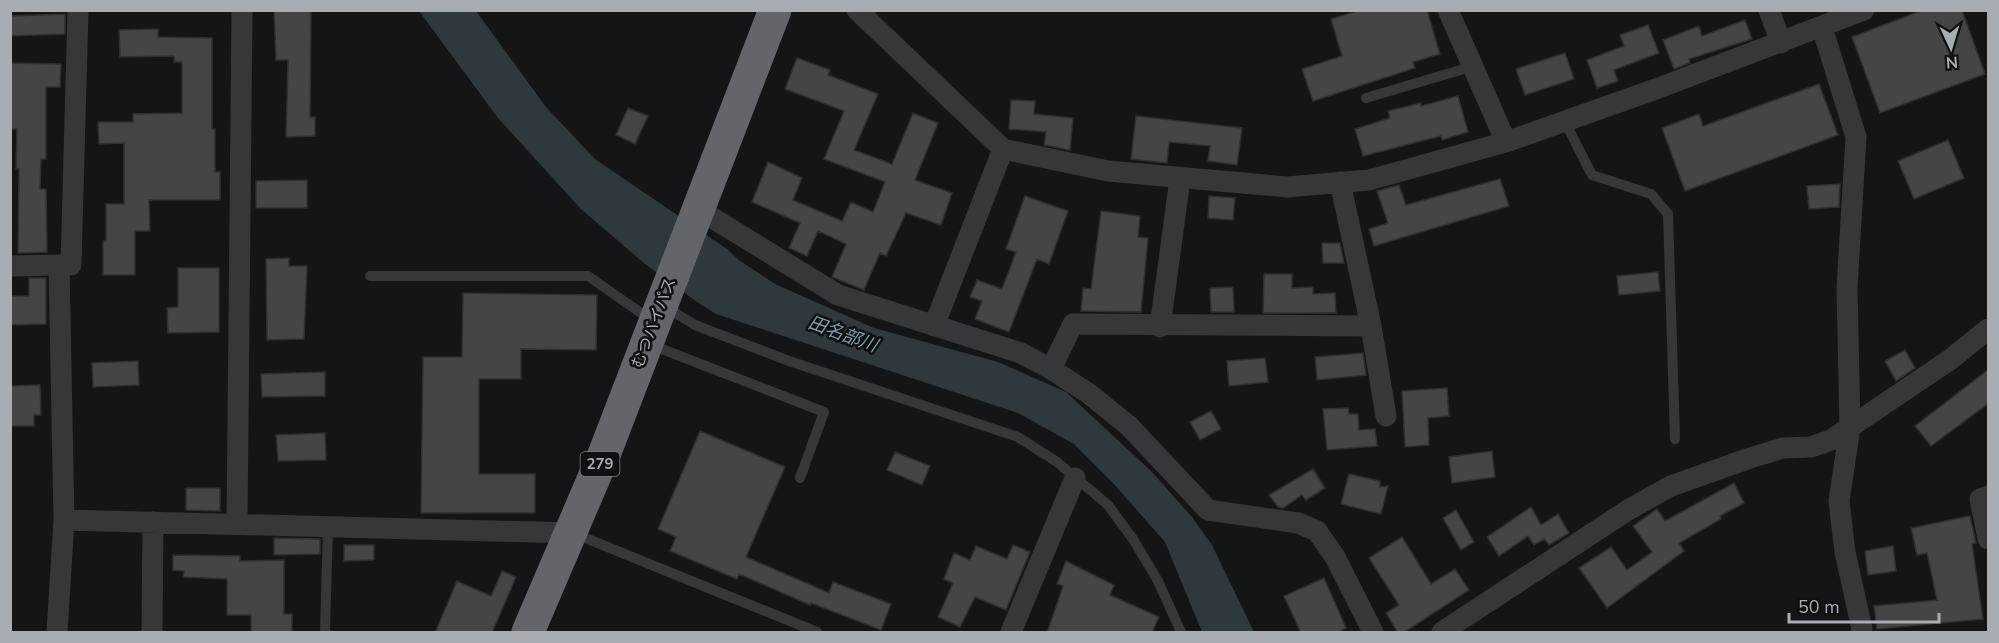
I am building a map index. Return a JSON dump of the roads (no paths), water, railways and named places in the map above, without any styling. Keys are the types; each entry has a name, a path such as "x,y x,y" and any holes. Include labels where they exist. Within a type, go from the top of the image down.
{"highway":[{"name":"むつバイパス","path":"528,633 572,533 775,10"}],"street":[{"path":"10,266 71,265 78,10"},
{"path":"237,524 242,10"},
{"path":"857,10 1003,149 1108,171 1287,187 1369,180 1506,142 1781,43 1864,10"},
{"path":"1449,10 1506,142"},
{"path":"1769,10 1781,43"},
{"path":"1822,27 1856,137 1847,288 1850,427 1839,501 1845,552 1861,633"},
{"path":"934,326 1003,149"},
{"path":"1160,327 1180,179"},
{"path":"1340,182 1371,326 1386,416"},
{"path":"696,215 838,296 1021,353 1051,369 1088,393 1129,426 1208,510 1298,523 1317,531 1335,557 1374,633"},
{"path":"57,633 64,520 59,265"},
{"path":"1051,369 1073,324 1160,327 1371,326"},
{"path":"1442,633 1628,510 1671,486 1712,470 1772,452 1811,447 1831,440 1951,359 1989,329"},
{"path":"1011,633 1075,477"},
{"path":"1989,496 1980,499 1989,539"},
{"path":"64,520 572,533"},
{"path":"152,633 153,522"}],"lane":[{"path":"1366,98 1474,66"},
{"path":"1565,122 1592,175 1651,194 1668,214 1675,438"},
{"path":"370,276 588,276 824,412 800,478"},
{"path":"656,316 695,325 789,361 1018,436 1075,477 1108,505 1133,539 1158,581 1182,633"},
{"path":"326,633 328,526"},
{"path":"572,533 817,633"}],"water":[{"name":"田名部川","path":"419,11 476,11 546,107 595,159 775,284 874,328 998,362 1066,392 1152,472 1192,517 1212,545 1254,632 1202,632 1165,542 1113,483 1074,444 1018,413 716,314 645,264 581,209 498,118"}]}
